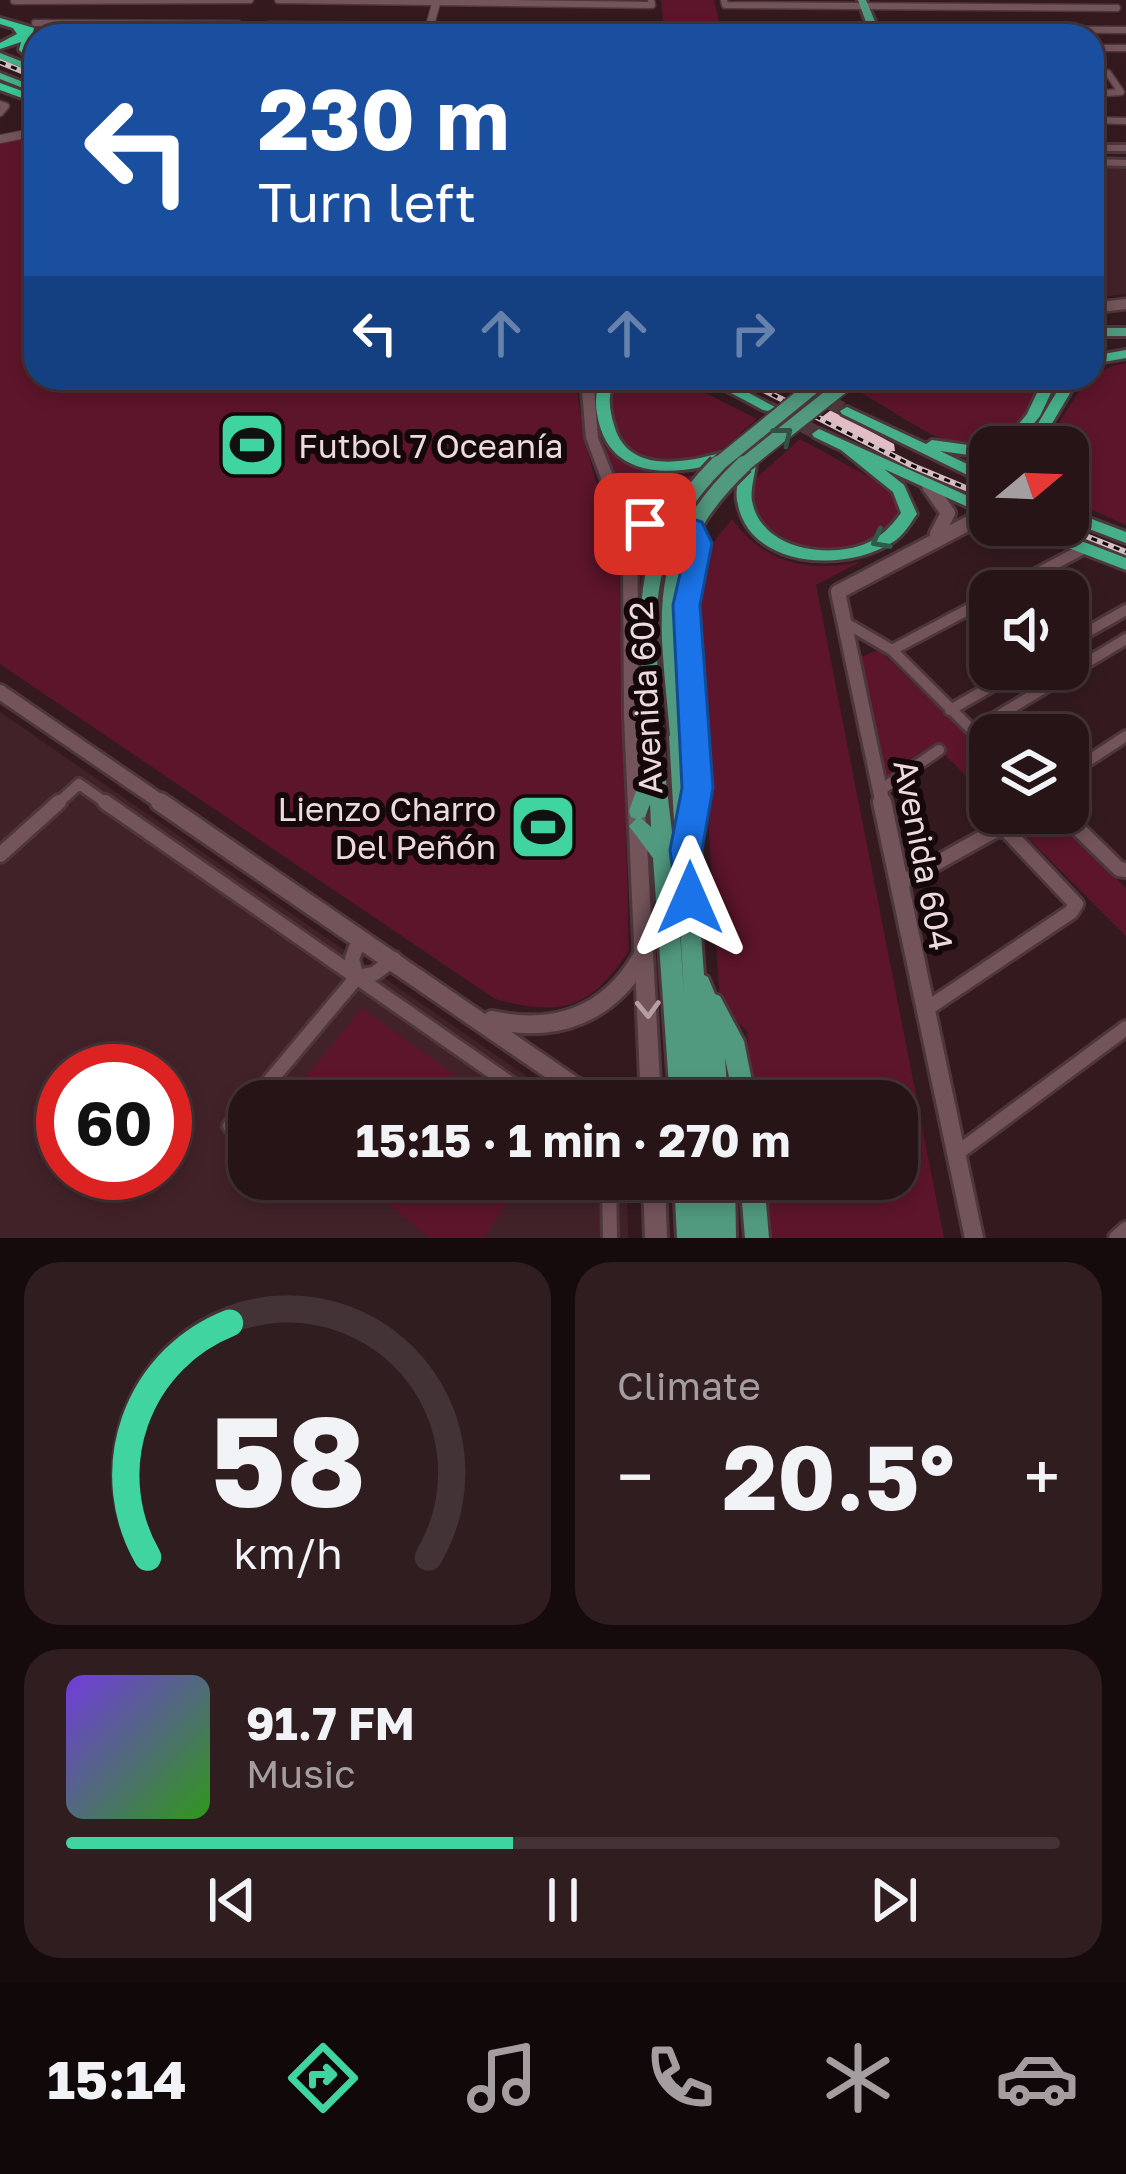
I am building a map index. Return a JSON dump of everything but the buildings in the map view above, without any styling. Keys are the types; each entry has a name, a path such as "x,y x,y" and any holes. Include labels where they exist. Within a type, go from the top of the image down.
{"highway":[{"path":"0,22 23,35 0,46"},
{"path":"603,390 609,442 625,456 655,466 697,466 742,458 740,499 752,524 797,553 832,557 871,547 898,531 909,514 899,489 847,448"},
{"path":"735,390 768,407"},
{"path":"1025,426 1046,390"},
{"path":"1043,426 1065,390"},
{"path":"847,411 969,471"},
{"path":"819,434 969,503"},
{"path":"903,439 969,450"},
{"path":"1089,523 1126,538"},
{"path":"1080,546 1126,563"}],"main road":[{"path":"588,390 592,438 619,508 630,556 650,1080"},
{"path":"742,458 812,390"},
{"path":"742,458 836,390"},
{"name":"Avenida 602","path":"681,1080 671,614 677,555 698,512 742,458"},
{"name":"Avenida 602","path":"700,1080 694,963 654,759 647,604 658,540 675,509 742,458"},
{"path":"630,556 642,527 655,519 681,521 699,538 686,605 698,788 676,855 638,819"},
{"path":"638,819 654,759"},
{"path":"694,963 712,1018 716,1080"},
{"path":"704,992 729,1029 740,1080"},
{"path":"655,1200 656,1238"},
{"path":"687,1200 689,1238"},
{"path":"707,1200 709,1238"},
{"path":"723,1200 724,1238"},
{"path":"754,1200 757,1238"}],"street":[{"path":"0,22 15,0 249,1"},
{"path":"725,3 1117,8 1111,0"},
{"path":"277,1 652,2"},
{"path":"34,23 144,24"},
{"path":"1104,72 1120,93 1104,94"},
{"path":"929,486 948,513 934,538"},
{"path":"969,522 838,592 844,622 892,650 974,731 1126,639"},
{"path":"1044,570 1085,548"},
{"path":"892,650 969,609"},
{"path":"1089,631 1126,610"},
{"name":"Avenida 604","path":"844,622 974,1238"},
{"path":"950,710 985,690"},
{"path":"0,692 567,1080"},
{"path":"1089,760 1126,736"},
{"path":"882,789 939,750"},
{"path":"0,856 79,784 506,1080"},
{"path":"899,884 998,829 1007,831 1076,904 1071,912 924,1011"},
{"path":"1085,834 1125,871"},
{"path":"357,977 352,959 360,937"},
{"path":"466,1007 510,1025 542,1027 574,1020 614,996 633,974 645,949"},
{"path":"270,1080 357,977 374,974 394,959"},
{"path":"956,1154 1126,1028"},
{"path":"609,1200 610,1238"},
{"path":"1116,1238 1126,1229"}],"shaded area":[{"path":"661,0 714,0 719,24 664,24"},
{"path":"24,137 24,390 577,390 584,438 619,566 629,951 587,996 556,1007 495,999 0,664 0,141"},
{"path":"1104,168 1126,168 1126,294 1104,297"},
{"path":"1126,363 1126,525 1089,508 1089,426 1058,426 1082,390 1104,390 1104,370"},
{"path":"613,390 700,390 757,419 704,458 658,461 622,441 610,397"},
{"path":"1039,390 1017,426 969,426 969,446 915,425 860,392"},
{"path":"800,439 887,487 898,500 897,520 861,545 820,550 765,524 750,507 752,482"},
{"path":"599,440 642,468 694,476 666,507 645,508 632,523"},
{"path":"732,519 758,546 790,561 825,566 862,561 816,585 913,1080 751,1080 747,1031 720,1004 694,603 708,549"},
{"path":"879,650 969,737 969,779 937,747 887,779 861,657"},
{"path":"0,712 532,1080 228,1080 228,1200 627,1200 628,1238 0,1238"},
{"path":"1024,834 1070,834 1126,888 1126,936"},
{"path":"362,1008 462,1080 303,1080"},
{"path":"918,1105 944,1238 766,1238 763,1200 918,1200"},
{"path":"383,1200 509,1200 484,1238 430,1238"}],"tunnel":[{"path":"804,390 847,411"},
{"path":"768,407 819,434"}],"railway":[{"path":"0,62 24,72"},
{"path":"764,390 969,489"},
{"path":"1089,537 1126,552"}],"place":[{"name":"Futbol 7 Oceanía","path":"252,445"},
{"name":"Lienzo Charro Del Peñón","path":"543,827"}],"route":[{"path":"645,524 662,518 681,521 693,528 700,543 686,605 698,788 686,850 690,898"}]}
